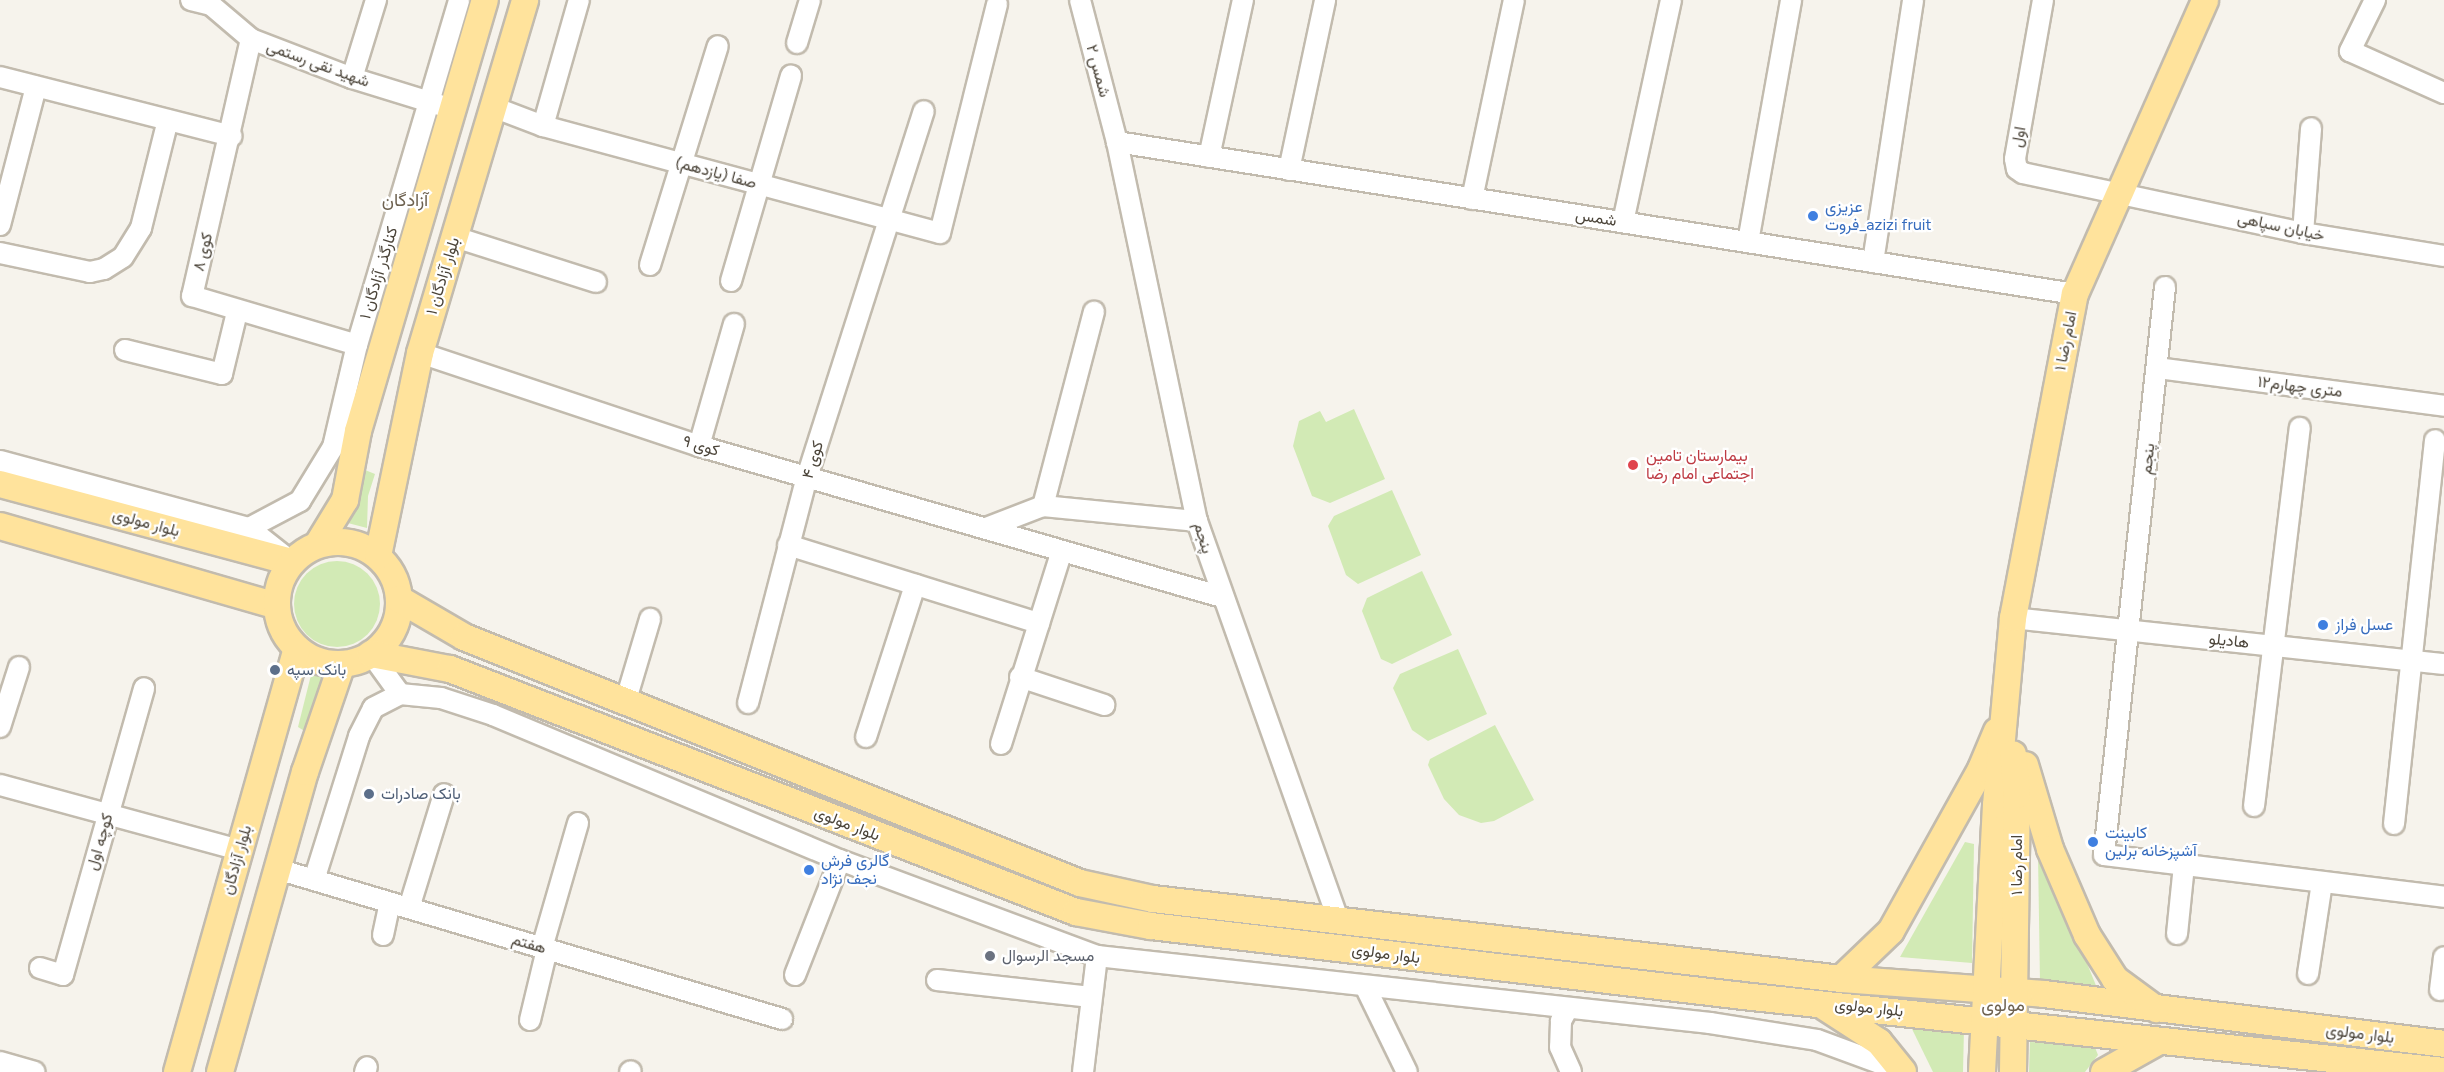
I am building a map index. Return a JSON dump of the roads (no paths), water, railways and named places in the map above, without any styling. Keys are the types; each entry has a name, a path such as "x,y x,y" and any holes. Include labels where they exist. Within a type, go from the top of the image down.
{"main road":[{"path":"318,544 350,542 378,556 393,576 399,599 395,624 371,654 342,664 310,658 297,649 287,637 277,606 278,591 292,562 318,544 345,500 358,431 442,106 485,0"},
{"name":"بلوار آزادگان ۱","path":"378,556 399,443 420,353 525,0"},
{"name":"امام رضا ۱","path":"1982,1072 1996,806 2008,706 2013,618 2075,294 2205,0"},
{"path":"358,431 379,451 387,451 399,443"},
{"name":"بلوار مولوی","path":"0,484 292,562"},
{"path":"0,526 277,606"},
{"name":"بلوار مولوی","path":"399,599 464,637 625,704 1080,883 1153,899 1841,979 2017,991 2159,1011 2444,1044"},
{"path":"481,681 478,662 493,648"},
{"name":"بلوار آزادگان","path":"177,1072 297,649"},
{"name":"بلوار مولوی","path":"371,654 450,669 1076,912 1151,926 1743,996 2444,1071"},
{"path":"220,1072 305,772 342,664"},
{"path":"1841,979 1891,931 1981,769 2008,706"},
{"path":"2008,706 2050,849 2087,935 2115,979 2159,1011"},
{"name":"امام رضا ۱","path":"2008,706 2017,795 2017,991 2013,1072"},
{"path":"267,760 281,759 305,772"},
{"path":"1151,926 1153,899"},
{"path":"1819,1004 1879,1042 1903,1072"},
{"path":"2104,1072 2159,1041"}],"street":[{"name":"شهید نقی رستمی","path":"191,0 210,3 251,39 352,78 442,106"},
{"path":"352,78 376,0"},
{"name":"کنارگذر آزادگان ۱","path":"249,528 300,501 318,476 333,447 357,345 442,106 459,0"},
{"path":"543,126 579,0"},
{"path":"797,43 810,0"},
{"name":"شمس ۲","path":"1080,0 1117,142"},
{"path":"1209,157 1243,0"},
{"path":"1289,170 1325,0"},
{"path":"1472,199 1514,0"},
{"path":"1623,222 1671,0"},
{"path":"1748,242 1791,0"},
{"path":"1873,262 1913,0"},
{"name":"اول","path":"2043,0 2015,159 2017,170 2120,192"},
{"path":"2374,0 2350,51 2444,93"},
{"name":"صفا (یازدهم)","path":"493,107 543,126 940,233 996,4"},
{"name":"کوی ۸","path":"251,39 232,136 192,296 237,312 357,345"},
{"path":"650,265 718,46"},
{"path":"731,281 791,76"},
{"path":"0,77 232,136"},
{"path":"0,225 36,87"},
{"name":"کوی ۴","path":"748,703 807,477 924,111"},
{"path":"0,253 90,272 104,269 123,257 141,228 168,120"},
{"path":"2302,233 2311,128"},
{"name":"شمس","path":"1117,142 2075,294"},
{"name":"پنجم","path":"1117,142 1197,521 1222,597 1338,919"},
{"name":"خیابان سپاهی","path":"2120,192 2302,233 2444,256"},
{"path":"455,237 596,282"},
{"name":"پنجم","path":"2165,287 2131,631 2104,855 2184,865"},
{"path":"125,350 222,374 237,312"},
{"path":"1043,506 1094,312"},
{"path":"699,446 734,324"},
{"name":"کوی ۹","path":"420,353 699,446 1222,597"},
{"name":"۱۲متری چهارم","path":"2157,368 2444,406"},
{"path":"2254,806 2300,428"},
{"path":"2394,824 2409,660 2436,440"},
{"path":"333,447 345,500"},
{"path":"0,461 249,528 292,562"},
{"path":"986,528 1043,506 1197,521"},
{"path":"788,545 1039,623"},
{"path":"1001,744 1020,677 1062,550"},
{"path":"866,737 915,585"},
{"name":"هادیلو","path":"2013,618 2444,664"},
{"path":"625,704 650,619"},
{"path":"371,654 400,694"},
{"path":"0,727 19,667"},
{"path":"1020,677 1104,705"},
{"name":"کوچه اول","path":"40,968 63,975 144,688"},
{"path":"314,880 359,736 373,708 400,694 441,698 493,715 840,860 1097,956 1366,988 1710,1023 1818,1040 1882,1064 1893,1072"},
{"path":"0,785 240,850"},
{"path":"383,935 399,905 444,794"},
{"path":"530,1020 544,948 578,823"},
{"path":"795,975 840,860"},
{"path":"2177,934 2184,865 2444,897"},
{"name":"هفتم","path":"277,869 782,1019"},
{"path":"2308,974 2322,882"},
{"path":"1083,1072 1097,956"},
{"path":"2440,990 2444,957"},
{"path":"937,980 1091,998"},
{"path":"1366,988 1407,1072"},
{"path":"1710,1023 1743,996"},
{"path":"1568,1010 1561,1021 1560,1047 1571,1072"},
{"path":"0,1062 35,1072"}],"place":[{"name":"عزیزی فروت_azizi fruit","path":"1813,216"},
{"name":"بیمارستان تامین اجتماعی امام رضا","path":"1633,465"},
{"name":"عسل فراز","path":"2323,625"},
{"name":"بانک سپه","path":"275,670"},
{"name":"بانک صادرات","path":"369,794"},
{"name":"کابینت آشپزخانه برلین","path":"2093,842"},
{"name":"گالری فرش نجف نژاد","path":"809,870"},
{"name":"مسجد الرسوال","path":"990,956"}],"district":[{"name":"آزادگان","path":"405,200"},
{"name":"مولوی","path":"2003,1005"}]}
